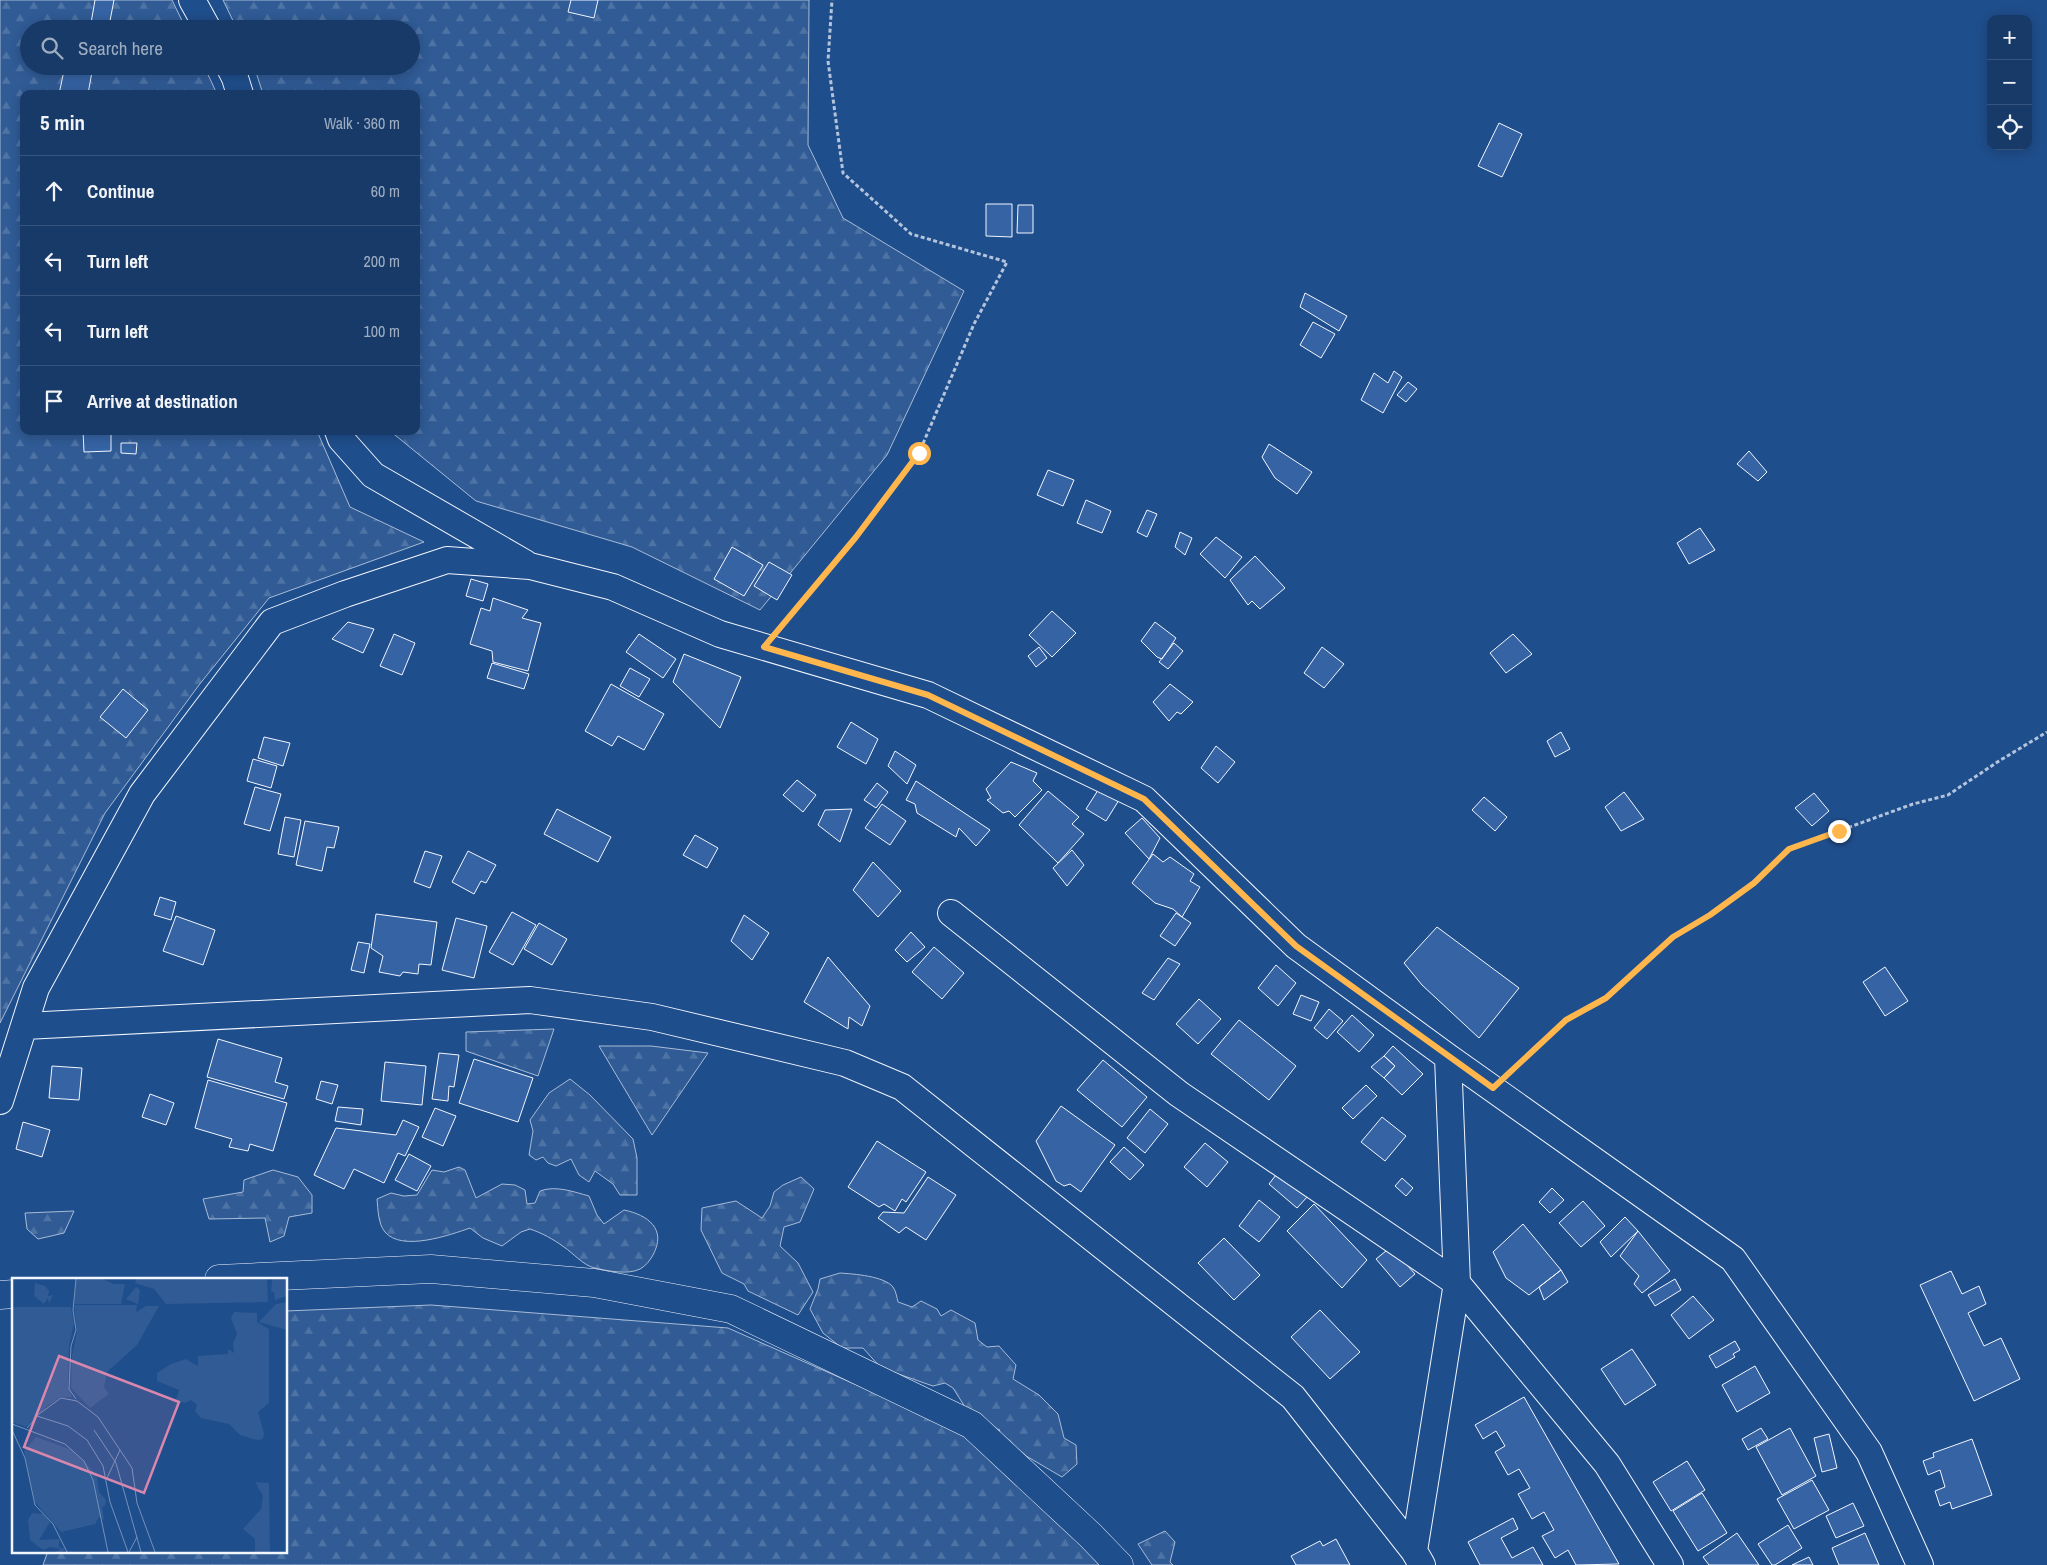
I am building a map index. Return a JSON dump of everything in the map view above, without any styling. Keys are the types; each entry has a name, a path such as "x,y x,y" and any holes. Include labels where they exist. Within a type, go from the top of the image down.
{"highway":[{"path":"240,1278 431,1269 594,1283 731,1309 972,1425 1090,1535 1118,1565"}],"street":[{"path":"192,0 203,20"},
{"path":"234,75 239,90"},
{"path":"340,435 373,475 530,566"},
{"path":"0,1101 36,988 142,794 272,622 344,594 447,560 530,566 613,587 720,634 928,695 1144,799 1296,946 1448,1057 1733,1259 1869,1452 1920,1565"},
{"path":"951,913 1179,1094 1457,1283 1607,1464 1670,1565"},
{"path":"25,1026 530,1000 652,1017 845,1063 902,1087 1293,1397 1418,1558"},
{"path":"1418,1558 1457,1283 1448,1057"}],"path":[{"path":"764,647 856,537 919,453 974,324 1006,262 912,234 843,173 828,61 832,0"},
{"path":"1493,1088 1566,1020 1606,998 1673,937 1710,915 1754,883 1789,849 1913,804 1948,795 2047,732"}],"green space":[{"path":"0,0 172,0 182,20 20,20 20,75 208,75 215,90 20,90 20,435 319,435 350,507 424,542 269,598 199,685 105,813 0,1023"},
{"path":"223,0 809,0 808,145 843,218 964,291 887,455 760,610 632,547 476,501 395,435 420,435 420,90 262,90 257,75 420,75 420,20 233,20"},
{"path":"554,1029 538,1076 466,1051 466,1032"},
{"path":"599,1046 651,1046 708,1053 652,1135"},
{"path":"570,1079 590,1095 633,1139 637,1158 637,1195 620,1195 613,1184 595,1171 589,1182 579,1175 571,1159 556,1166 548,1163 543,1157 536,1160 529,1155 533,1131 530,1120 549,1093"},
{"path":"459,1167 465,1170 476,1198 502,1184 515,1185 525,1190 527,1204 535,1203 540,1191 559,1189 589,1196 597,1215 604,1224 624,1210 641,1215 653,1225 658,1238 657,1246 646,1265 640,1269 630,1272 618,1272 591,1267 556,1241 530,1229 521,1232 502,1246 483,1238 470,1228 439,1238 414,1241 403,1241 393,1238 385,1232 380,1221 377,1199 391,1193 404,1196 417,1195 432,1170 444,1172"},
{"path":"273,1170 298,1177 312,1195 312,1213 289,1217 284,1236 270,1242 265,1218 209,1219 203,1199 243,1192 244,1180"},
{"path":"801,1177 814,1189 800,1222 784,1227 780,1246 798,1263 813,1292 798,1315 748,1291 744,1284 722,1273 701,1230 702,1208 736,1201 762,1218 770,1206 774,1192 783,1185"},
{"path":"74,1211 64,1233 38,1239 27,1229 25,1213"},
{"path":"840,1273 868,1276 883,1280 893,1287 898,1302 912,1307 921,1301 937,1309 941,1316 951,1310 975,1323 978,1340 987,1347 999,1346 1016,1365 1013,1379 1039,1395 1058,1414 1064,1438 1076,1445 1077,1464 1062,1477 1004,1443 999,1429 989,1432 972,1418 953,1388 945,1383 933,1386 881,1368 863,1348 842,1348 823,1333 810,1309 820,1279"},
{"path":"431,1305 728,1328 974,1437 1103,1565 43,1565 48,1552 288,1552 288,1311"},
{"path":"1165,1531 1175,1542 1170,1562 1173,1565 1152,1565 1138,1544"}],"building":[{"path":"95,0 114,0 110,20 92,20"},
{"path":"571,0 598,0 594,18 568,12"},
{"path":"63,75 91,75 89,90 60,90"},
{"path":"1499,123 1522,134 1502,177 1478,166"},
{"path":"986,204 1012,204 1012,237 986,236"},
{"path":"1018,205 1033,205 1033,233 1017,233"},
{"path":"1305,293 1347,316 1339,331 1300,307"},
{"path":"1313,322 1335,334 1321,358 1300,345"},
{"path":"1394,371 1402,377 1383,413 1361,400 1374,373 1388,383"},
{"path":"1408,382 1417,389 1406,402 1397,395"},
{"path":"83,435 111,435 111,451 84,452"},
{"path":"121,443 137,443 136,454 121,453"},
{"path":"1269,444 1312,472 1297,494 1275,478 1262,457"},
{"path":"1749,451 1767,472 1758,481 1737,464"},
{"path":"1048,470 1074,480 1063,506 1037,495"},
{"path":"1086,500 1111,511 1102,533 1077,523"},
{"path":"1147,510 1157,514 1147,537 1137,532"},
{"path":"1700,528 1715,550 1689,564 1677,543"},
{"path":"1180,532 1192,538 1185,555 1175,547"},
{"path":"1216,537 1242,557 1225,578 1200,554"},
{"path":"732,547 763,565 744,596 714,579"},
{"path":"1255,556 1285,588 1260,609 1252,601 1248,605 1230,580"},
{"path":"769,562 792,575 777,600 754,586"},
{"path":"471,579 488,584 483,601 466,596"},
{"path":"493,598 528,610 522,618 541,623 528,671 493,662 492,651 470,644 481,608 490,611"},
{"path":"1052,611 1076,633 1052,657 1029,635"},
{"path":"348,622 374,629 363,653 332,639"},
{"path":"1155,622 1176,638 1162,659 1157,657 1141,641"},
{"path":"394,634 415,643 402,675 380,666"},
{"path":"639,634 676,659 663,678 626,652"},
{"path":"1513,634 1532,654 1506,673 1490,653"},
{"path":"1174,643 1183,651 1168,669 1159,662"},
{"path":"1039,647 1047,658 1036,667 1028,656"},
{"path":"1322,647 1344,664 1324,688 1304,673"},
{"path":"684,654 741,677 720,728 673,682"},
{"path":"492,663 529,674 524,689 487,678"},
{"path":"630,668 650,679 639,697 620,686"},
{"path":"611,684 664,714 644,750 618,736 612,746 585,731"},
{"path":"1170,684 1193,702 1181,714 1177,712 1169,721 1153,702"},
{"path":"123,689 148,710 126,738 100,717"},
{"path":"851,722 878,739 866,764 837,747"},
{"path":"1561,732 1570,749 1555,757 1547,741"},
{"path":"264,737 290,743 283,766 258,758"},
{"path":"1216,746 1235,762 1218,783 1201,768"},
{"path":"895,751 916,765 907,784 888,766"},
{"path":"253,759 277,766 271,788 247,781"},
{"path":"1011,762 1037,773 1033,781 1042,790 1015,817 1009,811 1003,813 987,800 991,798 986,789"},
{"path":"797,780 816,795 803,812 783,795"},
{"path":"916,781 990,830 976,846 959,828 956,837 917,813 915,804 906,800"},
{"path":"877,783 888,792 876,808 864,800"},
{"path":"255,787 281,794 270,831 244,824"},
{"path":"1100,787 1119,800 1106,821 1086,809"},
{"path":"1048,791 1079,817 1072,824 1084,834 1058,863 1019,825"},
{"path":"1624,792 1644,819 1621,831 1605,807"},
{"path":"1814,793 1829,811 1812,826 1795,808"},
{"path":"1484,797 1507,817 1495,831 1472,810"},
{"path":"882,804 906,821 890,845 865,828"},
{"path":"557,809 611,837 598,862 544,834"},
{"path":"852,809 840,842 818,825 825,810"},
{"path":"285,817 301,820 294,857 278,854"},
{"path":"1142,818 1160,838 1149,859 1125,833"},
{"path":"305,821 339,827 334,848 327,847 322,871 296,865"},
{"path":"695,835 718,848 707,868 683,855"},
{"path":"1072,850 1084,865 1067,886 1053,868"},
{"path":"425,851 442,856 430,888 414,882"},
{"path":"468,851 496,865 486,883 481,881 474,894 452,882"},
{"path":"1153,854 1163,862 1170,857 1194,874 1190,881 1200,887 1182,917 1173,909 1155,903 1132,883"},
{"path":"873,862 901,891 878,917 853,890"},
{"path":"160,897 176,902 171,920 154,915"},
{"path":"512,912 536,925 513,965 489,952"},
{"path":"1176,913 1191,923 1175,946 1160,936"},
{"path":"376,914 437,922 431,965 419,964 418,974 403,972 400,976 379,972 383,956 371,948"},
{"path":"744,915 769,933 752,960 731,941"},
{"path":"176,916 215,930 203,965 163,951"},
{"path":"456,918 487,926 474,978 442,970"},
{"path":"539,923 567,939 552,965 524,949"},
{"path":"1437,927 1519,988 1479,1038 1422,985 1404,963"},
{"path":"911,932 925,947 907,962 895,950"},
{"path":"358,942 370,944 364,973 351,970"},
{"path":"934,947 964,973 942,999 912,972"},
{"path":"828,957 870,1006 862,1026 849,1017 848,1029 804,1002"},
{"path":"1168,958 1180,964 1154,1000 1142,993"},
{"path":"1276,965 1296,983 1278,1006 1258,988"},
{"path":"1885,967 1908,1001 1885,1016 1863,982"},
{"path":"1301,995 1319,1002 1311,1021 1293,1014"},
{"path":"1199,999 1221,1019 1198,1044 1176,1024"},
{"path":"1329,1009 1343,1021 1327,1039 1314,1028"},
{"path":"1352,1015 1374,1035 1359,1052 1337,1032"},
{"path":"1239,1020 1296,1066 1269,1100 1211,1054"},
{"path":"218,1039 282,1058 275,1082 288,1086 284,1099 207,1077"},
{"path":"1393,1046 1423,1074 1402,1095 1384,1078 1395,1066 1384,1056"},
{"path":"439,1053 459,1055 454,1087 449,1086 448,1101 432,1099"},
{"path":"1384,1056 1395,1066 1384,1078 1371,1067"},
{"path":"474,1059 533,1078 518,1122 459,1103"},
{"path":"1103,1060 1147,1097 1122,1127 1077,1090"},
{"path":"385,1062 426,1066 422,1105 381,1101"},
{"path":"52,1066 82,1068 79,1100 49,1098"},
{"path":"208,1080 287,1103 273,1151 250,1144 248,1151 229,1147 232,1139 195,1128"},
{"path":"321,1081 338,1085 332,1104 316,1099"},
{"path":"1366,1085 1377,1096 1353,1119 1342,1108"},
{"path":"150,1094 174,1103 166,1125 142,1117"},
{"path":"1061,1106 1115,1145 1081,1192 1070,1184 1064,1186 1056,1181 1036,1141"},
{"path":"338,1107 363,1109 361,1125 335,1121"},
{"path":"435,1108 456,1116 443,1146 422,1137"},
{"path":"1150,1109 1168,1124 1145,1153 1127,1138"},
{"path":"1382,1117 1406,1136 1385,1161 1361,1142"},
{"path":"403,1120 419,1127 405,1156 398,1153 384,1183 354,1169 344,1189 314,1175 336,1128 396,1135"},
{"path":"23,1122 50,1130 42,1157 16,1149"},
{"path":"877,1141 926,1172 906,1202 902,1199 895,1211 884,1204 879,1207 848,1187"},
{"path":"1205,1143 1228,1162 1207,1187 1184,1167"},
{"path":"1124,1147 1144,1165 1130,1180 1110,1162"},
{"path":"409,1154 431,1166 417,1191 395,1180"},
{"path":"1279,1171 1308,1196 1297,1208 1269,1184"},
{"path":"928,1177 956,1195 926,1240 906,1227 899,1233 878,1218 883,1212 904,1213"},
{"path":"1402,1178 1413,1188 1406,1196 1395,1186"},
{"path":"1552,1188 1564,1200 1550,1213 1539,1202"},
{"path":"1259,1200 1280,1217 1259,1242 1239,1226"},
{"path":"1583,1201 1605,1226 1581,1247 1559,1223"},
{"path":"1314,1204 1367,1260 1342,1288 1287,1231"},
{"path":"1625,1217 1638,1231 1611,1257 1600,1242"},
{"path":"1523,1224 1561,1270 1529,1295 1506,1278 1493,1252"},
{"path":"1638,1231 1670,1271 1642,1293 1634,1284 1639,1276 1620,1256"},
{"path":"1224,1238 1260,1275 1234,1300 1198,1263"},
{"path":"1391,1247 1415,1274 1400,1287 1376,1259"},
{"path":"1561,1270 1568,1282 1544,1300 1539,1287"},
{"path":"1951,1271 1962,1294 1979,1286 1986,1304 1968,1313 1984,1346 2001,1338 2020,1379 1974,1401 1920,1285"},
{"path":"1675,1279 1681,1290 1655,1306 1648,1295"},
{"path":"1693,1296 1714,1320 1689,1339 1671,1315"},
{"path":"1320,1310 1360,1352 1330,1379 1291,1337"},
{"path":"1735,1341 1740,1350 1733,1354 1735,1357 1716,1368 1709,1356"},
{"path":"1632,1349 1656,1385 1625,1405 1601,1369"},
{"path":"1755,1366 1770,1393 1737,1412 1722,1385"},
{"path":"1524,1397 1619,1564 1576,1565 1568,1550 1555,1558 1542,1536 1554,1530 1544,1512 1532,1519 1518,1494 1530,1488 1519,1469 1508,1475 1495,1452 1505,1446 1496,1431 1483,1439 1475,1425"},
{"path":"1761,1428 1768,1439 1748,1450 1742,1439"},
{"path":"1790,1428 1816,1476 1782,1495 1756,1447"},
{"path":"1829,1434 1837,1468 1822,1472 1814,1438"},
{"path":"1972,1439 1992,1495 1952,1509 1950,1502 1940,1506 1935,1491 1945,1487 1940,1470 1928,1475 1923,1461 1934,1457 1933,1453"},
{"path":"1687,1461 1705,1490 1671,1511 1653,1482"},
{"path":"1812,1480 1829,1510 1794,1529 1777,1499"},
{"path":"1702,1493 1727,1533 1698,1551 1673,1511"},
{"path":"1853,1503 1864,1526 1836,1538 1826,1516"},
{"path":"1513,1518 1518,1529 1501,1538 1512,1558 1533,1547 1543,1565 1480,1565 1468,1542"},
{"path":"1788,1525 1802,1548 1772,1565 1758,1544"},
{"path":"1737,1533 1759,1565 1709,1565 1703,1557"},
{"path":"1865,1533 1879,1565 1839,1565 1832,1548"},
{"path":"1336,1539 1350,1565 1296,1565 1291,1556 1320,1541 1323,1546"},
{"path":"1809,1557 1813,1565 1792,1565"}],"route":[{"path":"919,453 856,537 764,647 928,695 1144,799 1296,946 1493,1088 1566,1020 1606,998 1673,937 1710,915 1754,883 1789,849 1839,831"}]}
